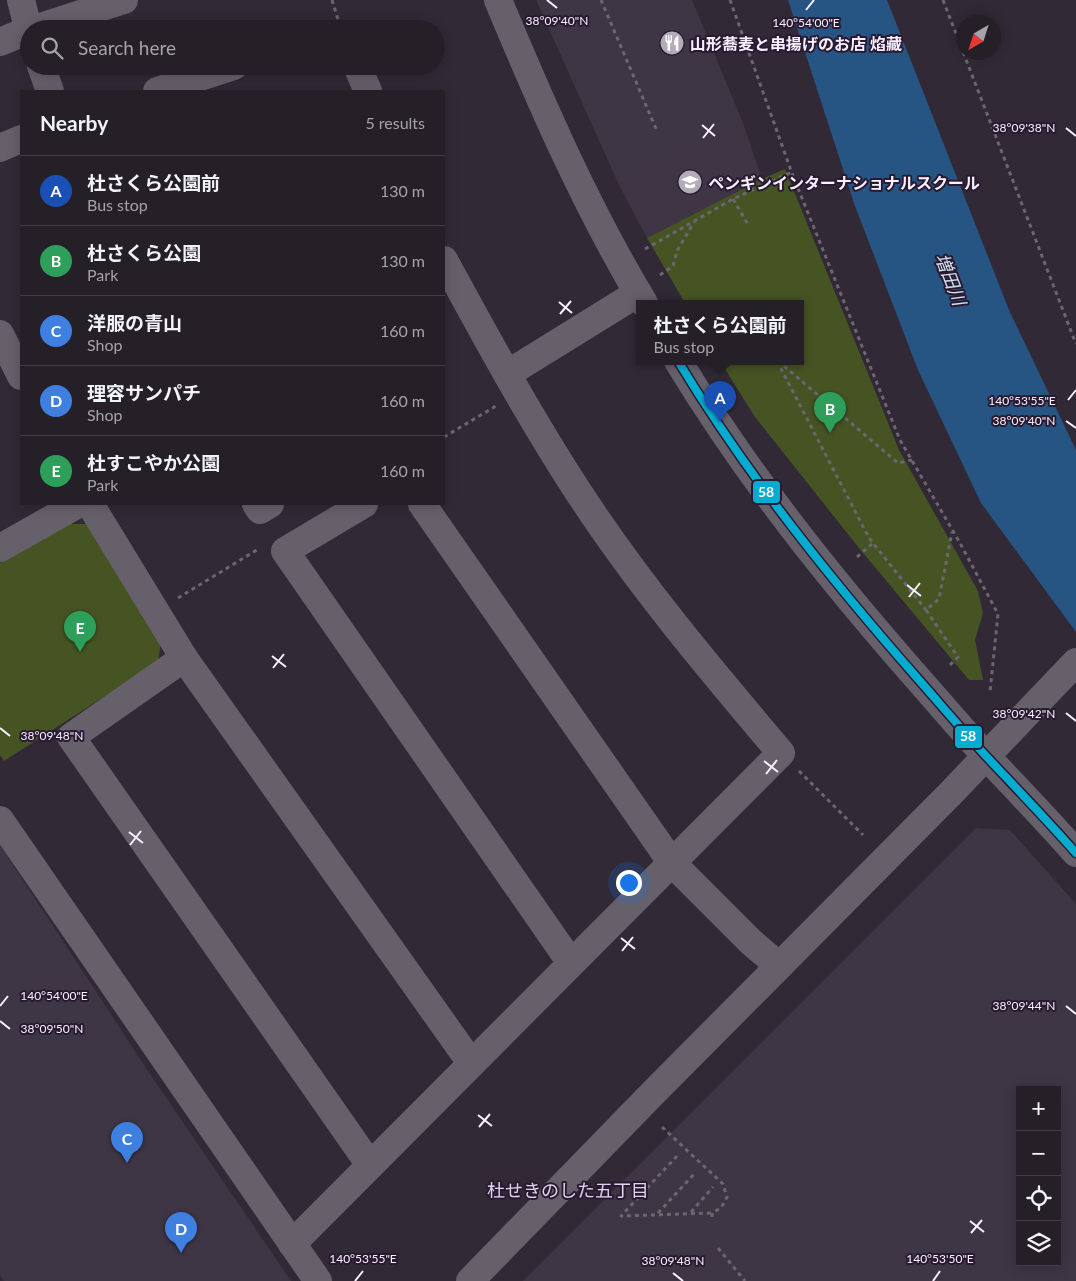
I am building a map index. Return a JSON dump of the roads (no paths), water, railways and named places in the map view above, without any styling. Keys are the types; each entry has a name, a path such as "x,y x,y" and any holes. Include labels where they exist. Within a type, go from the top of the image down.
{"street":[{"path":"21,0 26,20"},
{"path":"62,20 124,0"},
{"path":"498,0 581,187 641,298"},
{"path":"0,42 20,34"},
{"path":"44,75 50,90"},
{"path":"164,90 198,85 217,75"},
{"path":"361,75 368,90"},
{"path":"0,148 20,139"},
{"path":"292,1244 781,753 691,647 633,571 578,493 512,383 445,262"},
{"path":"512,383 636,301"},
{"path":"0,334 20,374"},
{"path":"681,365 748,467 807,545 876,630 986,756 1076,853"},
{"path":"0,548 76,505"},
{"path":"91,505 184,658 471,1064"},
{"path":"257,505 260,510 268,505"},
{"path":"362,505 285,551 571,963"},
{"path":"423,505 672,863 751,942 779,966"},
{"path":"184,658 71,736 370,1164"},
{"path":"470,1281 986,756 1068,670"},
{"path":"0,820 318,1281"}],"water":[{"name":"増田川","path":"788,0 887,0 1009,310 1076,450 1076,632 981,503 918,370 855,206"}],"place":[{"name":"山形蕎麦と串揚げのお店 焰藏","path":"672,43"},
{"name":"ペンギンインターナショナルスクール","path":"690,182"},
{"name":"杜さくら公園前","path":"720,422"},
{"name":"杜さくら公園","path":"830,433"},
{"name":"杜すこやか公園","path":"80,652"},
{"name":"洋服の青山","path":"127,1163"},
{"name":"理容サンパチ","path":"181,1253"}],"district":[{"name":"杜せきのした五丁目","path":"568,1190"}]}
